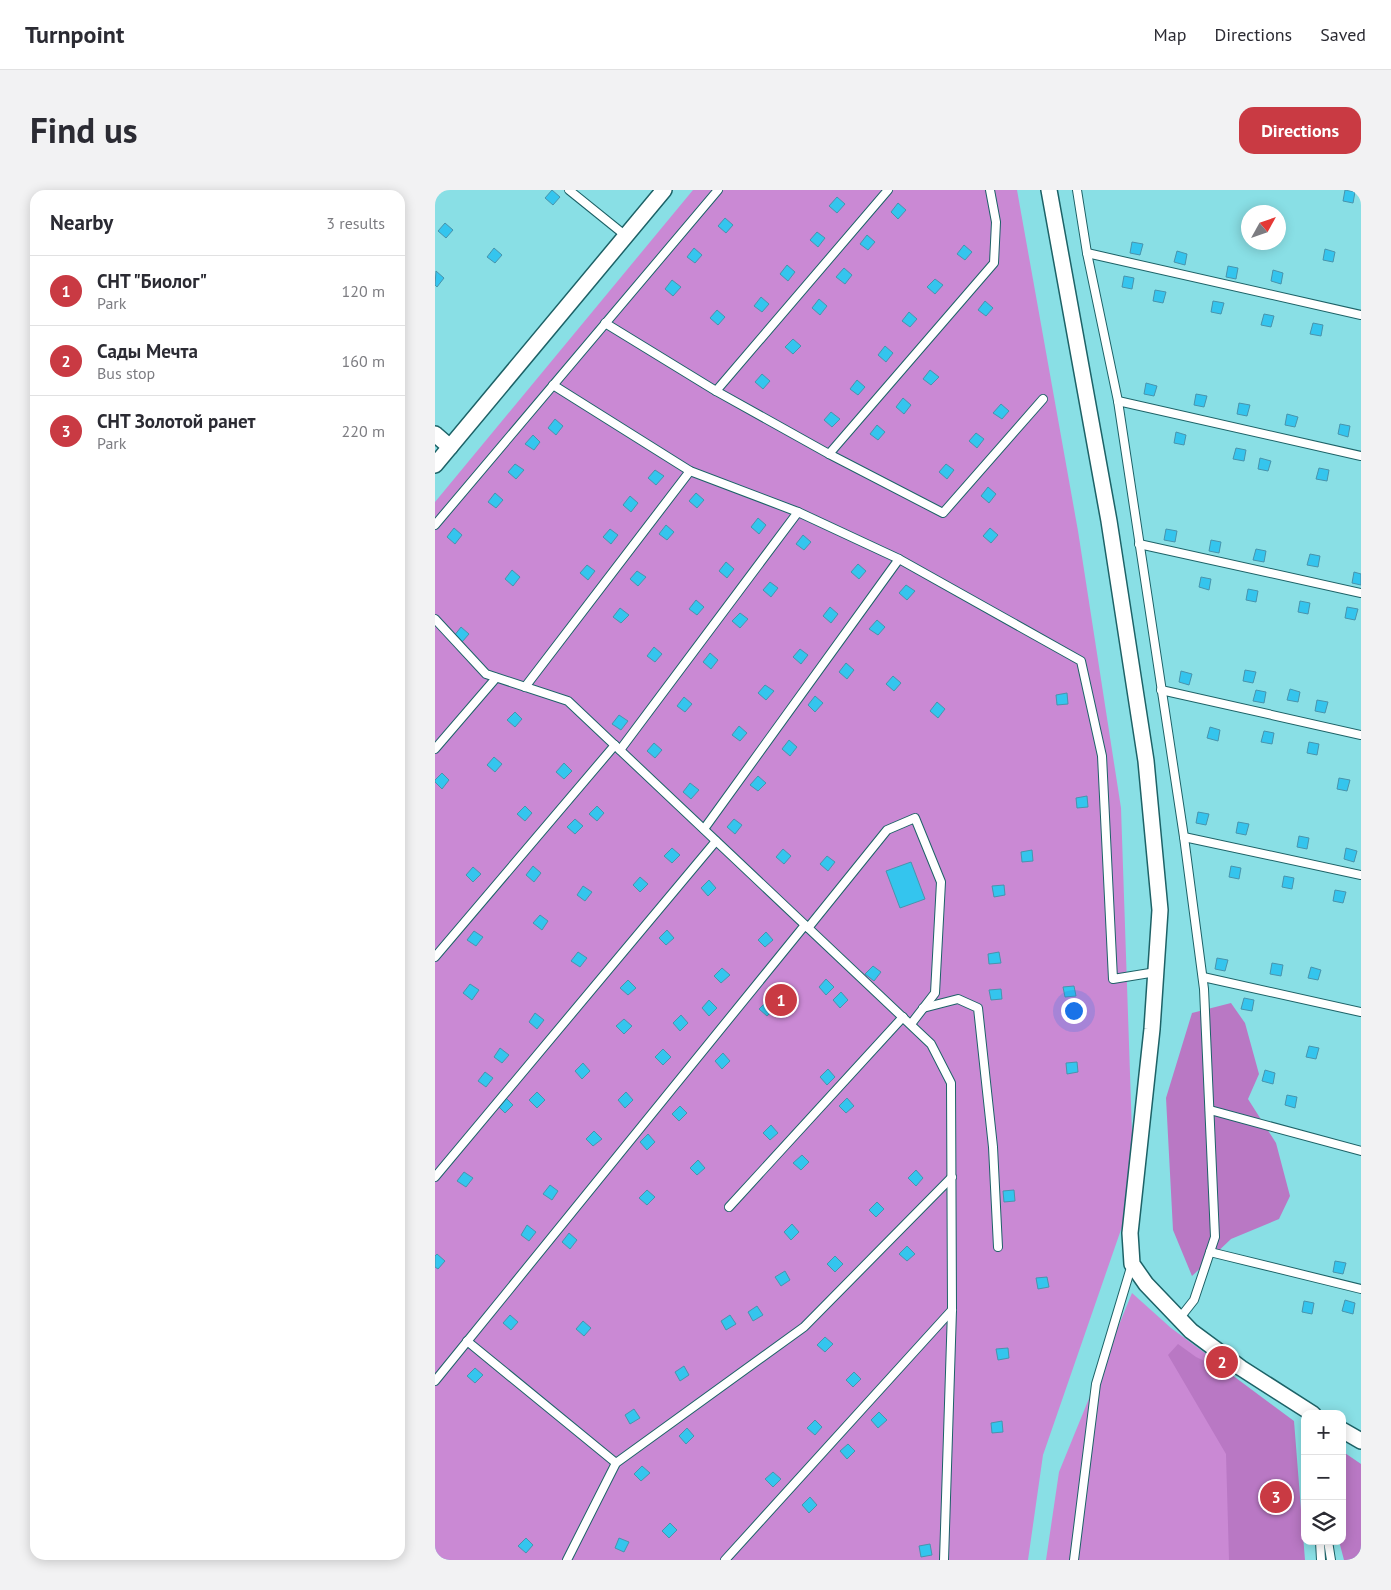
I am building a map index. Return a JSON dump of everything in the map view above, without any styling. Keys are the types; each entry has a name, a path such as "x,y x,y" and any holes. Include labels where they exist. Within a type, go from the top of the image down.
{"street":[{"path":"435,465 664,190"},
{"path":"1049,190 1109,522 1146,761 1160,910 1152,1029 1130,1233 1132,1264 1146,1284 1191,1331 1241,1368 1306,1410"},
{"path":"435,434 450,446"},
{"path":"1346,1432 1361,1441"}],"lane":[{"path":"569,190 626,236"},
{"path":"435,525 718,190"},
{"path":"717,390 888,190"},
{"path":"829,454 994,263 995,222 990,190"},
{"path":"1077,190 1087,253 1118,401 1184,837 1203,977 1215,1237 1194,1300 1179,1319"},
{"path":"1087,253 1361,315"},
{"path":"605,324 829,454 943,513 1043,399"},
{"path":"553,385 691,471 798,512 899,559 1081,661 1102,756 1113,979 1156,972"},
{"path":"1118,401 1361,456"},
{"path":"525,687 691,471"},
{"path":"435,957 617,747 798,512"},
{"path":"1139,544 1361,593"},
{"path":"704,829 899,559"},
{"path":"435,620 486,674 568,701 931,1044 951,1083 952,1310 944,1560"},
{"path":"435,749 495,678"},
{"path":"1161,690 1361,735"},
{"path":"435,1381 887,830 915,818 941,882 935,993 911,1024"},
{"path":"1184,837 1361,875"},
{"path":"435,1177 716,841"},
{"path":"1203,977 1361,1012"},
{"path":"923,1008 958,998 978,1008 993,1147 998,1247"},
{"path":"729,1207 903,1017"},
{"path":"1210,1110 1361,1151"},
{"path":"567,1560 616,1463 804,1327 952,1177"},
{"path":"1210,1252 1361,1289"},
{"path":"1074,1560 1096,1384 1132,1264"},
{"path":"725,1560 952,1310"},
{"path":"467,1341 616,1463"},
{"path":"1320,1545 1321,1560"},
{"path":"1329,1545 1331,1560"}],"shaded area":[{"path":"693,190 1017,190 1078,531 1121,808 1134,1192 1043,1455 1028,1560 435,1560 435,502"},
{"path":"1231,1003 1245,1023 1259,1074 1248,1099 1276,1143 1290,1196 1279,1219 1231,1239 1192,1276 1173,1230 1166,1098 1192,1013"},
{"path":"1132,1293 1171,1328 1224,1367 1233,1392 1250,1560 1046,1560 1059,1472"},
{"path":"1178,1344 1196,1357 1228,1372 1294,1421 1301,1509 1301,1545 1304,1545 1305,1560 1229,1560 1226,1454 1168,1355"},
{"path":"1346,1454 1361,1464 1361,1560 1344,1560 1340,1545 1346,1545"}],"building":[{"path":"552,190 560,197 553,205 545,198"},
{"path":"1345,190 1355,192 1353,203 1343,201"},
{"path":"837,197 845,204 837,213 829,206"},
{"path":"898,203 906,210 898,219 891,212"},
{"path":"725,218 733,225 726,233 718,226"},
{"path":"445,223 453,230 446,238 438,231"},
{"path":"817,232 825,238 818,247 810,240"},
{"path":"867,235 875,242 868,250 860,244"},
{"path":"1132,242 1143,244 1140,255 1130,253"},
{"path":"964,245 972,252 965,260 957,254"},
{"path":"494,248 502,255 495,263 487,257"},
{"path":"694,248 702,255 695,263 687,257"},
{"path":"1325,249 1335,252 1333,262 1323,260"},
{"path":"1177,251 1187,254 1185,265 1174,262"},
{"path":"787,265 795,272 788,281 780,274"},
{"path":"1228,266 1238,268 1236,279 1226,277"},
{"path":"844,268 852,275 845,284 836,277"},
{"path":"1273,270 1283,273 1281,284 1271,281"},
{"path":"436,271 444,278 437,287 435,285"},
{"path":"1124,276 1134,278 1132,289 1122,287"},
{"path":"935,279 943,285 935,294 927,287"},
{"path":"672,280 681,287 673,296 665,289"},
{"path":"1155,290 1166,292 1163,303 1153,301"},
{"path":"761,297 769,304 762,312 754,306"},
{"path":"819,299 827,306 820,315 812,308"},
{"path":"985,301 993,308 986,316 978,310"},
{"path":"1213,301 1224,303 1221,314 1211,312"},
{"path":"717,310 725,317 718,325 710,318"},
{"path":"909,312 917,319 910,327 902,321"},
{"path":"1264,314 1274,316 1271,327 1261,325"},
{"path":"1313,323 1323,325 1321,336 1310,334"},
{"path":"793,339 801,346 793,354 785,347"},
{"path":"885,346 893,353 886,362 878,355"},
{"path":"930,370 939,377 931,385 923,379"},
{"path":"762,374 770,381 763,389 755,382"},
{"path":"857,380 865,387 858,395 850,389"},
{"path":"1146,383 1157,386 1154,396 1144,394"},
{"path":"1196,394 1207,396 1204,407 1194,405"},
{"path":"903,398 911,405 904,414 896,407"},
{"path":"1239,403 1250,405 1247,416 1237,414"},
{"path":"1001,404 1009,411 1002,419 993,413"},
{"path":"831,412 840,419 832,427 824,420"},
{"path":"1287,414 1298,417 1295,427 1285,425"},
{"path":"555,419 563,426 556,435 548,428"},
{"path":"1340,424 1350,426 1348,437 1338,434"},
{"path":"877,425 885,432 878,440 870,434"},
{"path":"1176,432 1186,435 1184,445 1174,443"},
{"path":"976,433 984,439 977,448 969,441"},
{"path":"533,435 540,442 534,450 525,444"},
{"path":"1236,448 1246,450 1244,461 1233,459"},
{"path":"1260,458 1271,461 1268,471 1258,469"},
{"path":"515,464 524,470 516,479 508,472"},
{"path":"946,464 954,470 947,479 939,472"},
{"path":"1319,468 1329,470 1327,481 1316,479"},
{"path":"655,470 664,476 656,485 648,478"},
{"path":"988,487 996,494 989,503 981,496"},
{"path":"495,493 503,500 496,508 488,502"},
{"path":"696,493 704,500 697,508 689,501"},
{"path":"630,496 638,503 631,512 623,505"},
{"path":"758,518 766,525 759,534 751,527"},
{"path":"666,525 674,532 667,540 659,534"},
{"path":"454,528 462,535 455,544 447,537"},
{"path":"990,528 998,535 991,543 983,536"},
{"path":"610,529 618,535 611,544 603,537"},
{"path":"1166,529 1177,531 1175,542 1164,540"},
{"path":"803,535 811,542 804,550 796,544"},
{"path":"1211,540 1221,542 1219,553 1209,551"},
{"path":"1256,549 1266,551 1264,562 1253,560"},
{"path":"1310,554 1320,556 1318,567 1307,565"},
{"path":"726,562 734,569 727,578 719,571"},
{"path":"858,564 866,571 859,579 851,572"},
{"path":"587,565 595,571 588,580 580,573"},
{"path":"512,570 520,577 513,586 505,579"},
{"path":"637,571 646,577 638,586 630,579"},
{"path":"1354,572 1361,574 1361,585 1352,583"},
{"path":"1201,577 1211,579 1209,590 1199,587"},
{"path":"770,582 778,588 771,597 763,590"},
{"path":"906,585 915,591 907,600 899,593"},
{"path":"1248,589 1258,591 1256,602 1246,600"},
{"path":"696,600 704,607 697,615 689,609"},
{"path":"1300,601 1310,603 1308,614 1298,612"},
{"path":"830,607 838,614 831,623 823,616"},
{"path":"1347,607 1358,609 1355,620 1345,618"},
{"path":"620,608 629,615 621,623 613,617"},
{"path":"740,613 748,619 740,628 732,621"},
{"path":"877,620 885,627 878,635 869,629"},
{"path":"461,627 469,634 462,642 454,636"},
{"path":"654,647 662,654 655,662 647,656"},
{"path":"800,649 808,655 801,664 793,657"},
{"path":"710,653 718,660 711,669 703,662"},
{"path":"846,663 854,670 847,679 839,672"},
{"path":"1245,670 1256,672 1253,683 1243,681"},
{"path":"1181,671 1192,674 1189,685 1179,682"},
{"path":"893,676 901,683 894,691 886,684"},
{"path":"765,685 774,691 766,700 758,693"},
{"path":"1290,689 1300,692 1298,702 1287,700"},
{"path":"1256,690 1266,692 1264,703 1253,701"},
{"path":"1067,693 1068,704 1057,705 1056,695"},
{"path":"815,696 823,703 815,712 808,705"},
{"path":"684,697 692,704 685,712 677,706"},
{"path":"1317,700 1328,702 1325,713 1315,711"},
{"path":"937,702 945,709 938,718 930,711"},
{"path":"515,712 522,719 515,727 507,720"},
{"path":"619,715 628,721 621,730 612,724"},
{"path":"739,726 747,733 740,741 732,735"},
{"path":"1210,727 1220,730 1218,741 1207,738"},
{"path":"1264,731 1274,733 1272,744 1261,742"},
{"path":"789,740 797,747 790,756 782,749"},
{"path":"1309,742 1319,744 1317,755 1307,753"},
{"path":"654,743 662,750 655,758 647,751"},
{"path":"494,757 502,764 495,772 487,765"},
{"path":"564,763 572,771 564,779 556,772"},
{"path":"442,773 449,780 442,789 435,780"},
{"path":"758,776 766,783 758,791 750,785"},
{"path":"1339,778 1350,780 1347,791 1337,789"},
{"path":"690,783 699,790 691,799 683,792"},
{"path":"1087,796 1088,807 1077,808 1076,798"},
{"path":"525,806 532,813 525,821 517,814"},
{"path":"597,806 604,813 597,821 589,814"},
{"path":"1198,812 1209,814 1206,825 1196,823"},
{"path":"575,819 583,826 575,834 567,827"},
{"path":"734,819 742,825 735,834 727,827"},
{"path":"1238,822 1249,824 1246,835 1236,833"},
{"path":"1299,836 1309,838 1307,849 1297,847"},
{"path":"672,848 680,855 672,863 664,856"},
{"path":"1346,848 1357,851 1354,862 1344,859"},
{"path":"783,849 791,856 784,864 776,857"},
{"path":"1032,850 1033,861 1022,862 1021,852"},
{"path":"827,856 835,862 828,871 820,864"},
{"path":"911,862 925,899 900,908 886,871"},
{"path":"533,866 541,873 534,882 526,875"},
{"path":"1231,866 1241,868 1239,879 1229,877"},
{"path":"473,867 481,874 473,882 466,875"},
{"path":"1284,876 1294,878 1292,889 1282,887"},
{"path":"640,877 648,884 640,892 633,885"},
{"path":"709,880 716,888 708,896 701,888"},
{"path":"1004,885 1005,895 994,897 992,886"},
{"path":"583,886 592,892 585,901 577,895"},
{"path":"1335,890 1346,892 1343,903 1333,901"},
{"path":"540,915 548,921 542,930 533,923"},
{"path":"667,930 674,938 666,945 659,938"},
{"path":"474,931 483,937 476,946 467,940"},
{"path":"766,932 773,940 765,947 758,940"},
{"path":"578,952 587,958 580,967 571,961"},
{"path":"999,952 1001,963 989,964 988,954"},
{"path":"1217,958 1228,960 1225,971 1215,969"},
{"path":"1272,963 1283,965 1281,976 1270,974"},
{"path":"873,966 881,972 874,981 865,974"},
{"path":"1311,967 1321,970 1318,980 1308,978"},
{"path":"722,968 730,975 721,983 714,976"},
{"path":"826,979 834,987 826,995 819,987"},
{"path":"628,980 636,988 628,995 620,988"},
{"path":"470,984 479,990 472,1000 463,993"},
{"path":"1074,986 1076,996 1065,997 1063,987"},
{"path":"1001,989 1002,999 991,1000 989,990"},
{"path":"841,992 848,1000 840,1008 833,1000"},
{"path":"1244,998 1254,1000 1252,1011 1241,1009"},
{"path":"709,1000 717,1008 709,1016 702,1008"},
{"path":"767,1001 775,1008 767,1016 759,1009"},
{"path":"535,1013 544,1020 537,1029 529,1022"},
{"path":"681,1015 688,1023 680,1031 673,1023"},
{"path":"624,1019 632,1026 624,1034 616,1026"},
{"path":"1309,1046 1319,1048 1316,1059 1306,1057"},
{"path":"500,1048 509,1055 502,1063 494,1057"},
{"path":"663,1049 671,1057 663,1065 655,1057"},
{"path":"723,1053 730,1061 722,1069 715,1061"},
{"path":"1077,1062 1078,1072 1067,1074 1066,1063"},
{"path":"583,1063 590,1071 582,1079 575,1071"},
{"path":"828,1069 835,1077 827,1085 820,1077"},
{"path":"1265,1070 1275,1073 1273,1084 1262,1081"},
{"path":"485,1072 493,1078 486,1087 478,1081"},
{"path":"537,1092 545,1100 537,1108 529,1100"},
{"path":"626,1092 633,1100 625,1108 618,1100"},
{"path":"1287,1095 1297,1097 1295,1108 1285,1105"},
{"path":"506,1098 513,1105 505,1113 498,1106"},
{"path":"847,1098 854,1106 846,1113 839,1106"},
{"path":"680,1106 687,1113 679,1121 672,1114"},
{"path":"771,1125 778,1133 770,1140 763,1133"},
{"path":"594,1131 602,1139 593,1146 586,1139"},
{"path":"648,1134 655,1142 647,1150 640,1142"},
{"path":"802,1155 809,1162 801,1170 793,1163"},
{"path":"698,1160 705,1168 697,1175 690,1168"},
{"path":"916,1170 923,1178 916,1186 908,1178"},
{"path":"464,1172 473,1178 466,1187 457,1181"},
{"path":"550,1185 558,1191 552,1200 543,1194"},
{"path":"647,1190 655,1197 647,1205 639,1198"},
{"path":"1014,1190 1015,1201 1004,1202 1003,1191"},
{"path":"877,1202 884,1209 876,1217 869,1210"},
{"path":"792,1224 799,1232 791,1240 784,1232"},
{"path":"527,1225 536,1232 529,1241 521,1235"},
{"path":"569,1233 577,1240 570,1249 562,1242"},
{"path":"907,1246 915,1254 907,1261 899,1254"},
{"path":"437,1254 445,1261 438,1269 435,1267 435,1256"},
{"path":"835,1256 843,1264 835,1272 827,1264"},
{"path":"1335,1261 1346,1263 1343,1274 1333,1272"},
{"path":"785,1271 790,1280 781,1286 775,1277"},
{"path":"1047,1277 1049,1287 1038,1289 1036,1278"},
{"path":"1345,1300 1355,1303 1353,1314 1342,1311"},
{"path":"1304,1301 1314,1303 1312,1314 1302,1312"},
{"path":"757,1306 763,1315 753,1321 748,1312"},
{"path":"510,1315 518,1322 511,1330 503,1323"},
{"path":"730,1315 736,1324 726,1330 721,1321"},
{"path":"583,1321 591,1328 584,1336 576,1329"},
{"path":"825,1337 833,1344 825,1352 817,1345"},
{"path":"1008,1348 1009,1358 998,1360 996,1349"},
{"path":"684,1366 689,1375 680,1381 675,1372"},
{"path":"475,1368 483,1375 475,1383 467,1376"},
{"path":"854,1372 861,1379 853,1387 846,1380"},
{"path":"634,1409 640,1418 630,1424 625,1415"},
{"path":"879,1412 887,1420 878,1428 871,1420"},
{"path":"815,1420 822,1427 815,1435 807,1428"},
{"path":"1002,1421 1003,1432 992,1433 991,1423"},
{"path":"687,1428 694,1436 686,1444 679,1436"},
{"path":"848,1444 855,1451 847,1459 840,1451"},
{"path":"642,1466 650,1473 641,1481 634,1474"},
{"path":"773,1472 781,1479 773,1487 765,1479"},
{"path":"810,1497 817,1505 809,1513 802,1505"},
{"path":"670,1523 677,1530 669,1538 662,1531"},
{"path":"526,1538 533,1545 526,1553 518,1546"},
{"path":"619,1538 629,1542 624,1552 615,1548"},
{"path":"930,1544 932,1555 921,1557 919,1546"}],"place":[{"name":"СНТ \"Биолог\"","path":"781,1000"},
{"name":"Сады Мечта","path":"1222,1362"},
{"name":"СНТ Золотой ранет","path":"1276,1497"}]}
